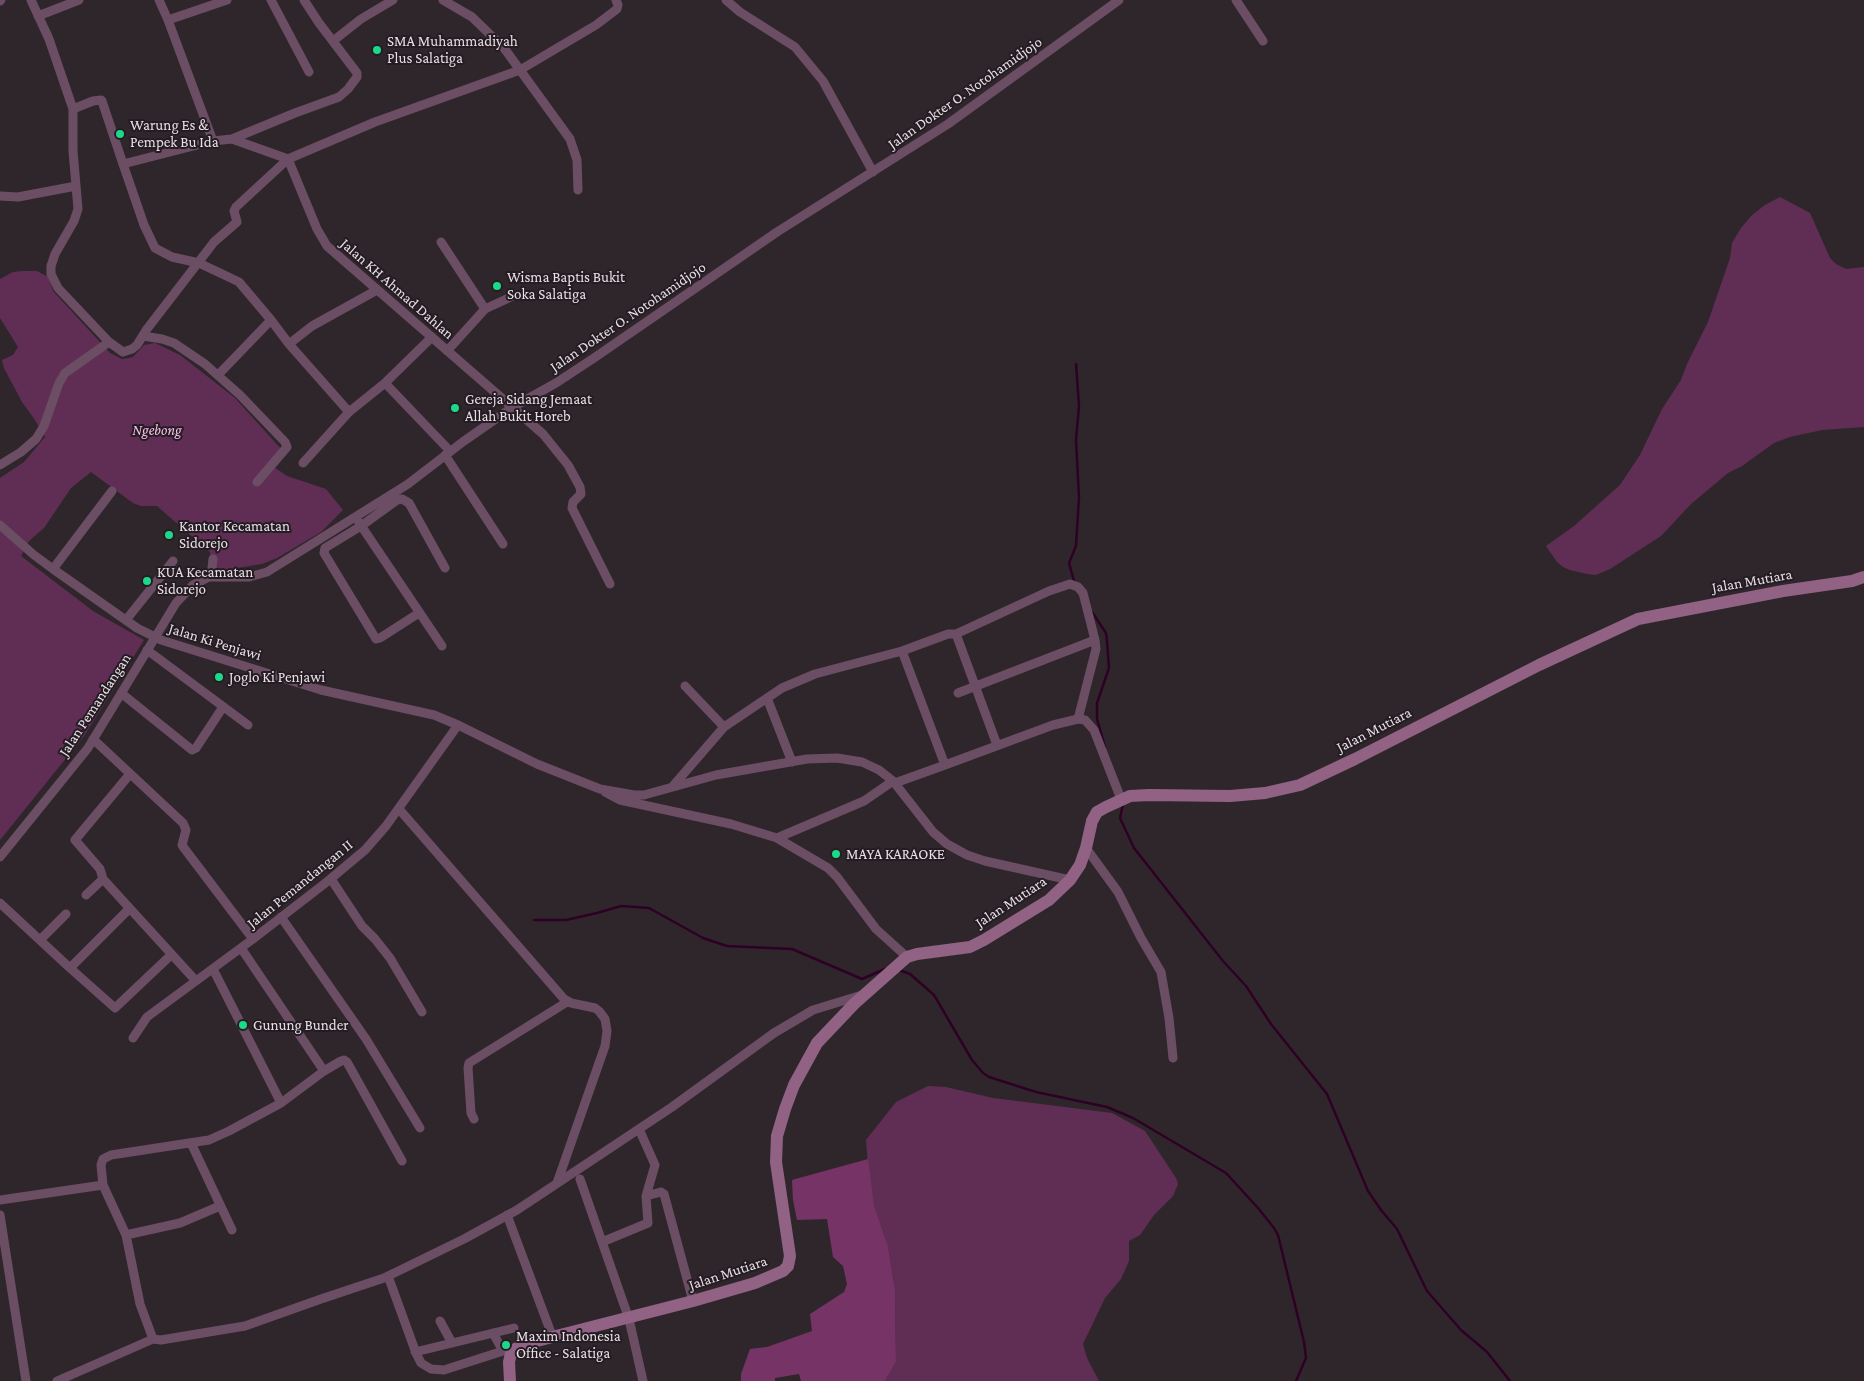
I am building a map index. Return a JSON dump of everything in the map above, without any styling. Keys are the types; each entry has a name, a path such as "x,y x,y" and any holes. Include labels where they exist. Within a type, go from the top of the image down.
{"street":[{"path":"31,0 49,39 73,109 73,151 78,209 74,221 55,254 51,266 51,274 58,288 109,342 123,352 134,347 214,242 237,222 234,211 236,207 288,159 374,122 520,70 596,25 617,9 616,0"},
{"path":"38,16 79,0"},
{"path":"159,0 213,141"},
{"path":"168,20 227,0"},
{"path":"271,0 309,72"},
{"path":"123,164 213,141 232,139 343,94 352,84 357,73 304,0"},
{"path":"333,41 361,19 393,0"},
{"path":"443,0 472,17 504,48 570,139 574,146 577,160 578,190"},
{"path":"726,0 740,12 795,47 823,81 873,172"},
{"name":"Jalan Dokter O. Notohamidjojo","path":"211,577 249,578 268,572 408,484 447,453 513,408 564,378 777,232 948,124 1119,0"},
{"path":"1236,0 1264,41"},
{"path":"73,109 98,100 102,101 144,225 155,248 172,257 199,262 239,282 289,344 348,412"},
{"path":"232,139 288,159"},
{"name":"Jalan KH Ahmad Dahlan","path":"288,159 324,242 543,434 568,465 582,491 579,498 573,502 572,508 610,584"},
{"path":"0,196 18,196 76,186"},
{"path":"441,242 485,309"},
{"path":"289,344 312,326 377,290"},
{"path":"447,351 485,309 513,296"},
{"path":"218,375 271,320"},
{"path":"143,336 162,338 174,343 218,375 258,412 286,445 286,449 257,482"},
{"path":"303,463 348,412 385,383 432,337"},
{"path":"0,466 22,452 36,439 44,426 59,383 65,373 109,342"},
{"path":"385,383 447,453 503,544"},
{"path":"53,569 112,491"},
{"path":"419,613 376,639 373,637 323,550 326,546 361,526 397,500 405,500 409,503 445,568"},
{"path":"355,517 442,646"},
{"name":"Jalan Ki Penjawi","path":"0,525 53,569 126,620 155,637 321,690 434,715 537,764 600,789"},
{"path":"155,637 176,603 193,585 211,577 213,559"},
{"path":"126,620 173,561"},
{"name":"Jalan Mutiara","path":"508,1351 525,1344 693,1301 762,1280 784,1271 788,1266 790,1256 776,1162 777,1136 794,1085 817,1043 835,1022 863,995 907,957 970,947 1049,900 1070,880 1080,865 1092,821 1097,812 1130,796 1239,796 1300,785 1539,665 1638,619 1783,591 1852,581 1864,577"},
{"path":"672,788 724,728 782,688 815,674 902,651 948,634 956,634 1049,590 1070,584 1081,589 1096,648 1078,719"},
{"path":"956,634 997,746"},
{"name":"Jalan Pemandangan","path":"0,857 93,739 155,637"},
{"path":"958,693 1095,640"},
{"path":"147,650 248,725"},
{"path":"902,651 945,765"},
{"path":"685,686 724,728"},
{"path":"121,693 192,750 196,748 223,707"},
{"path":"767,698 792,762"},
{"path":"777,838 864,801 894,782 1053,725 1078,719 1085,720 1094,730 1122,799"},
{"name":"Jalan Pemandangan II","path":"133,1038 146,1018 282,917 365,850 399,809 458,725"},
{"path":"93,739 183,823 186,830 182,845 253,939"},
{"path":"600,789 644,795 716,775 808,759 849,759 871,765 894,782 933,832 960,852 985,861 1070,880"},
{"path":"130,774 75,838 75,841 100,869 103,880 128,909 196,980"},
{"path":"600,789 620,800 732,824 777,838 828,868 837,877 876,929 907,957"},
{"path":"399,809 567,1002 590,1006 600,1011 606,1025 607,1038 556,1183"},
{"path":"1086,848 1118,892 1141,938 1161,972 1169,1018 1173,1058"},
{"path":"331,879 362,926 390,958 422,1012"},
{"path":"86,896 103,880"},
{"path":"0,903 115,1008 171,955"},
{"path":"70,968 128,909"},
{"path":"40,940 66,914"},
{"path":"282,917 366,1039 420,1128"},
{"path":"241,948 324,1071"},
{"path":"213,969 281,1103"},
{"path":"57,1381 153,1339 161,1340 246,1326 388,1276 464,1239 507,1215 672,1107 774,1033 813,1010 863,995"},
{"path":"474,1119 471,1113 469,1064 567,1002"},
{"path":"153,1339 140,1304 126,1235 104,1185 101,1165 103,1159 209,1140 229,1132 281,1103 324,1071 341,1061 346,1061 402,1161"},
{"path":"602,1242 648,1224 646,1196 654,1165 639,1129"},
{"path":"191,1143 232,1230"},
{"path":"580,1179 628,1319 643,1381"},
{"path":"0,1200 104,1185"},
{"path":"646,1196 661,1192 664,1194 693,1301"},
{"path":"126,1235 180,1223 220,1206"},
{"path":"0,1215 26,1381"},
{"path":"507,1215 554,1338"},
{"path":"388,1276 415,1352 421,1363 431,1370 444,1370 508,1351"},
{"path":"440,1321 452,1343"},
{"path":"415,1352 514,1328"},
{"path":"493,1333 508,1351 510,1381"}],"green space":[{"path":"1780,197 1810,213 1830,258 1836,264 1846,269 1864,267 1864,427 1822,430 1790,437 1774,443 1742,466 1728,473 1691,504 1661,536 1610,569 1596,575 1563,567 1557,562 1546,546 1574,526 1620,485 1640,455 1662,409 1681,380 1708,322 1730,258 1732,243 1752,215"},
{"name":"Ngebong","path":"37,271 48,277 53,291 110,353 122,359 129,358 133,357 144,345 155,343 180,355 235,398 282,450 274,467 287,476 326,489 343,510 321,532 277,558 262,564 218,571 211,566 210,552 157,506 141,506 133,503 91,472 71,488 44,528 29,541 21,556 93,611 144,640 84,736 0,840 0,478 24,462 45,437 22,402 4,368 2,360 13,355 18,347 0,318 0,279 13,272"},
{"path":"928,1086 946,1087 993,1098 1112,1113 1145,1131 1176,1178 1178,1184 1173,1196 1154,1215 1140,1235 1129,1241 1129,1261 1121,1279 1105,1298 1083,1344 1087,1358 1099,1381 885,1381 896,1362 895,1290 888,1246 874,1205 869,1179 866,1140 896,1102"}],"shaded area":[{"path":"868,1159 874,1205 888,1246 895,1290 896,1362 885,1381 801,1381 799,1374 775,1378 775,1381 741,1381 741,1374 750,1349 767,1347 812,1331 810,1314 844,1292 847,1284 843,1266 833,1257 827,1219 797,1220 792,1180"}],"waterway":[{"path":"1074,581 1069,563 1076,546 1079,497 1076,440 1079,406 1076,364"},
{"path":"1092,612 1106,633 1107,641 1109,668 1097,703 1097,719 1105,747"},
{"path":"1123,804 1120,818 1134,848 1223,961 1246,986 1271,1024 1327,1094 1368,1191 1397,1229 1427,1291 1461,1330 1487,1352 1510,1381"},
{"path":"534,920 566,920 621,906 649,908 703,938 727,946 792,949 862,979 885,969"},
{"path":"899,970 910,974 934,995 972,1060 989,1077 1036,1092 1107,1107 1133,1118 1226,1173 1258,1208 1278,1235 1304,1342 1306,1358 1296,1381"}],"place":[{"name":"SMA Muhammadiyah Plus Salatiga","path":"377,50"},
{"name":"Warung Es & Pempek Bu Ida","path":"120,134"},
{"name":"Wisma Baptis Bukit Soka Salatiga","path":"497,286"},
{"name":"Gereja Sidang Jemaat Allah Bukit Horeb","path":"455,408"},
{"name":"Kantor Kecamatan Sidorejo","path":"169,535"},
{"name":"KUA Kecamatan Sidorejo","path":"147,581"},
{"name":"Joglo Ki Penjawi","path":"219,677"},
{"name":"MAYA KARAOKE","path":"836,854"},
{"name":"Gunung Bunder","path":"243,1025"},
{"name":"Maxim Indonesia Office - Salatiga","path":"506,1345"}]}
